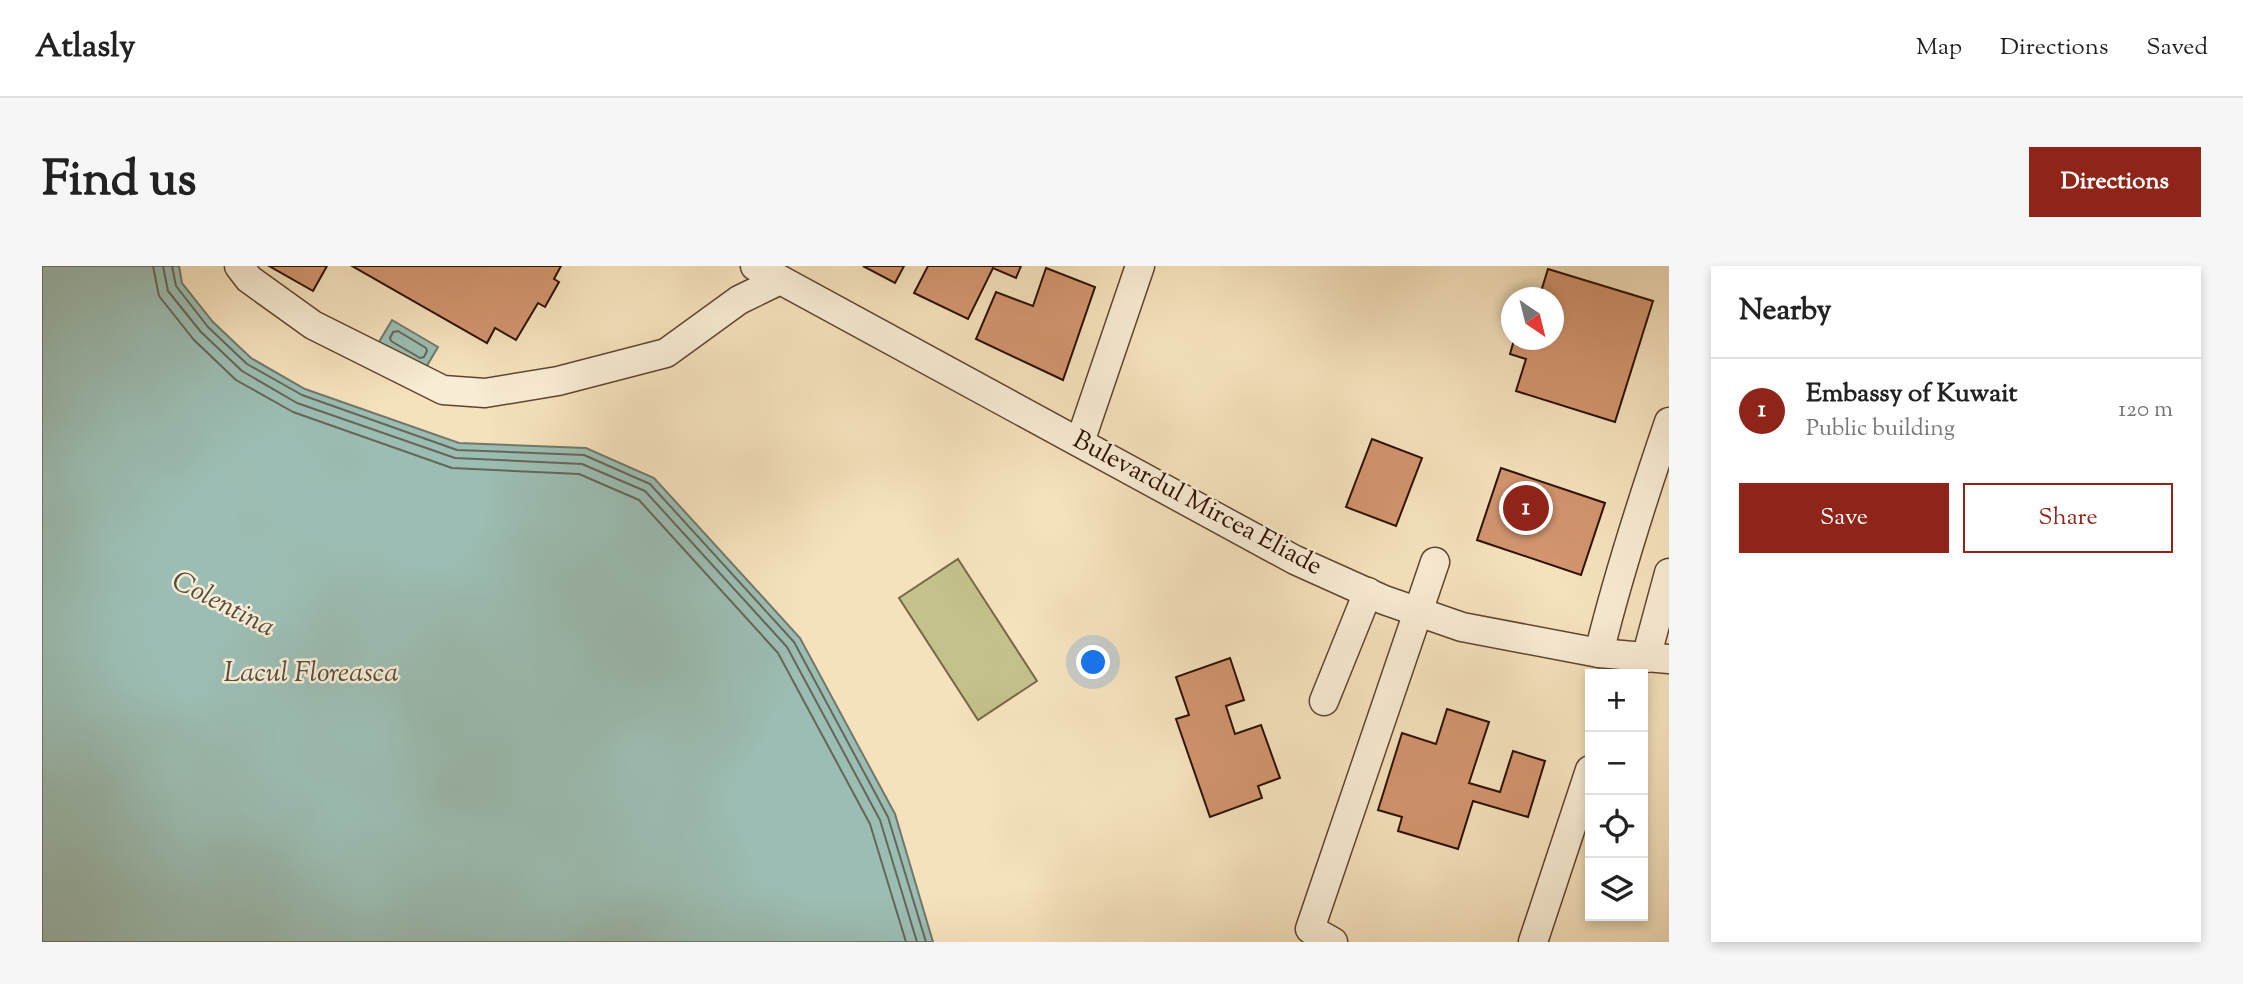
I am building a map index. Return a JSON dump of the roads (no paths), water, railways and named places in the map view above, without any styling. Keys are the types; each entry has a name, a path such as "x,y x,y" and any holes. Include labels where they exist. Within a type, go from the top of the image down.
{"street":[{"path":"239,266 249,279 313,324 443,390 485,393 558,381 666,352 739,300 780,280"},
{"name":"Bulevardul Mircea Eliade","path":"755,266 1295,560 1368,592 1462,626 1632,660"},
{"path":"1080,442 1140,266"},
{"path":"1632,660 1623,562 1669,422"},
{"path":"1333,942 1310,929 1435,562"},
{"path":"1632,660 1669,573"},
{"path":"1324,701 1368,592"},
{"path":"1533,942 1585,785"}],"water":[{"name":"Lacul Floreasca","path":"42,266 179,266 182,283 213,322 251,358 305,389 459,443 586,448 654,478 800,638 895,814 933,942 42,942"},
{"path":"392,320 438,347 425,369 379,342"}],"place":[{"name":"Embassy of Kuwait","path":"1526,508"}],"water label":[{"name":"Colentina","path":"223,605"}]}
